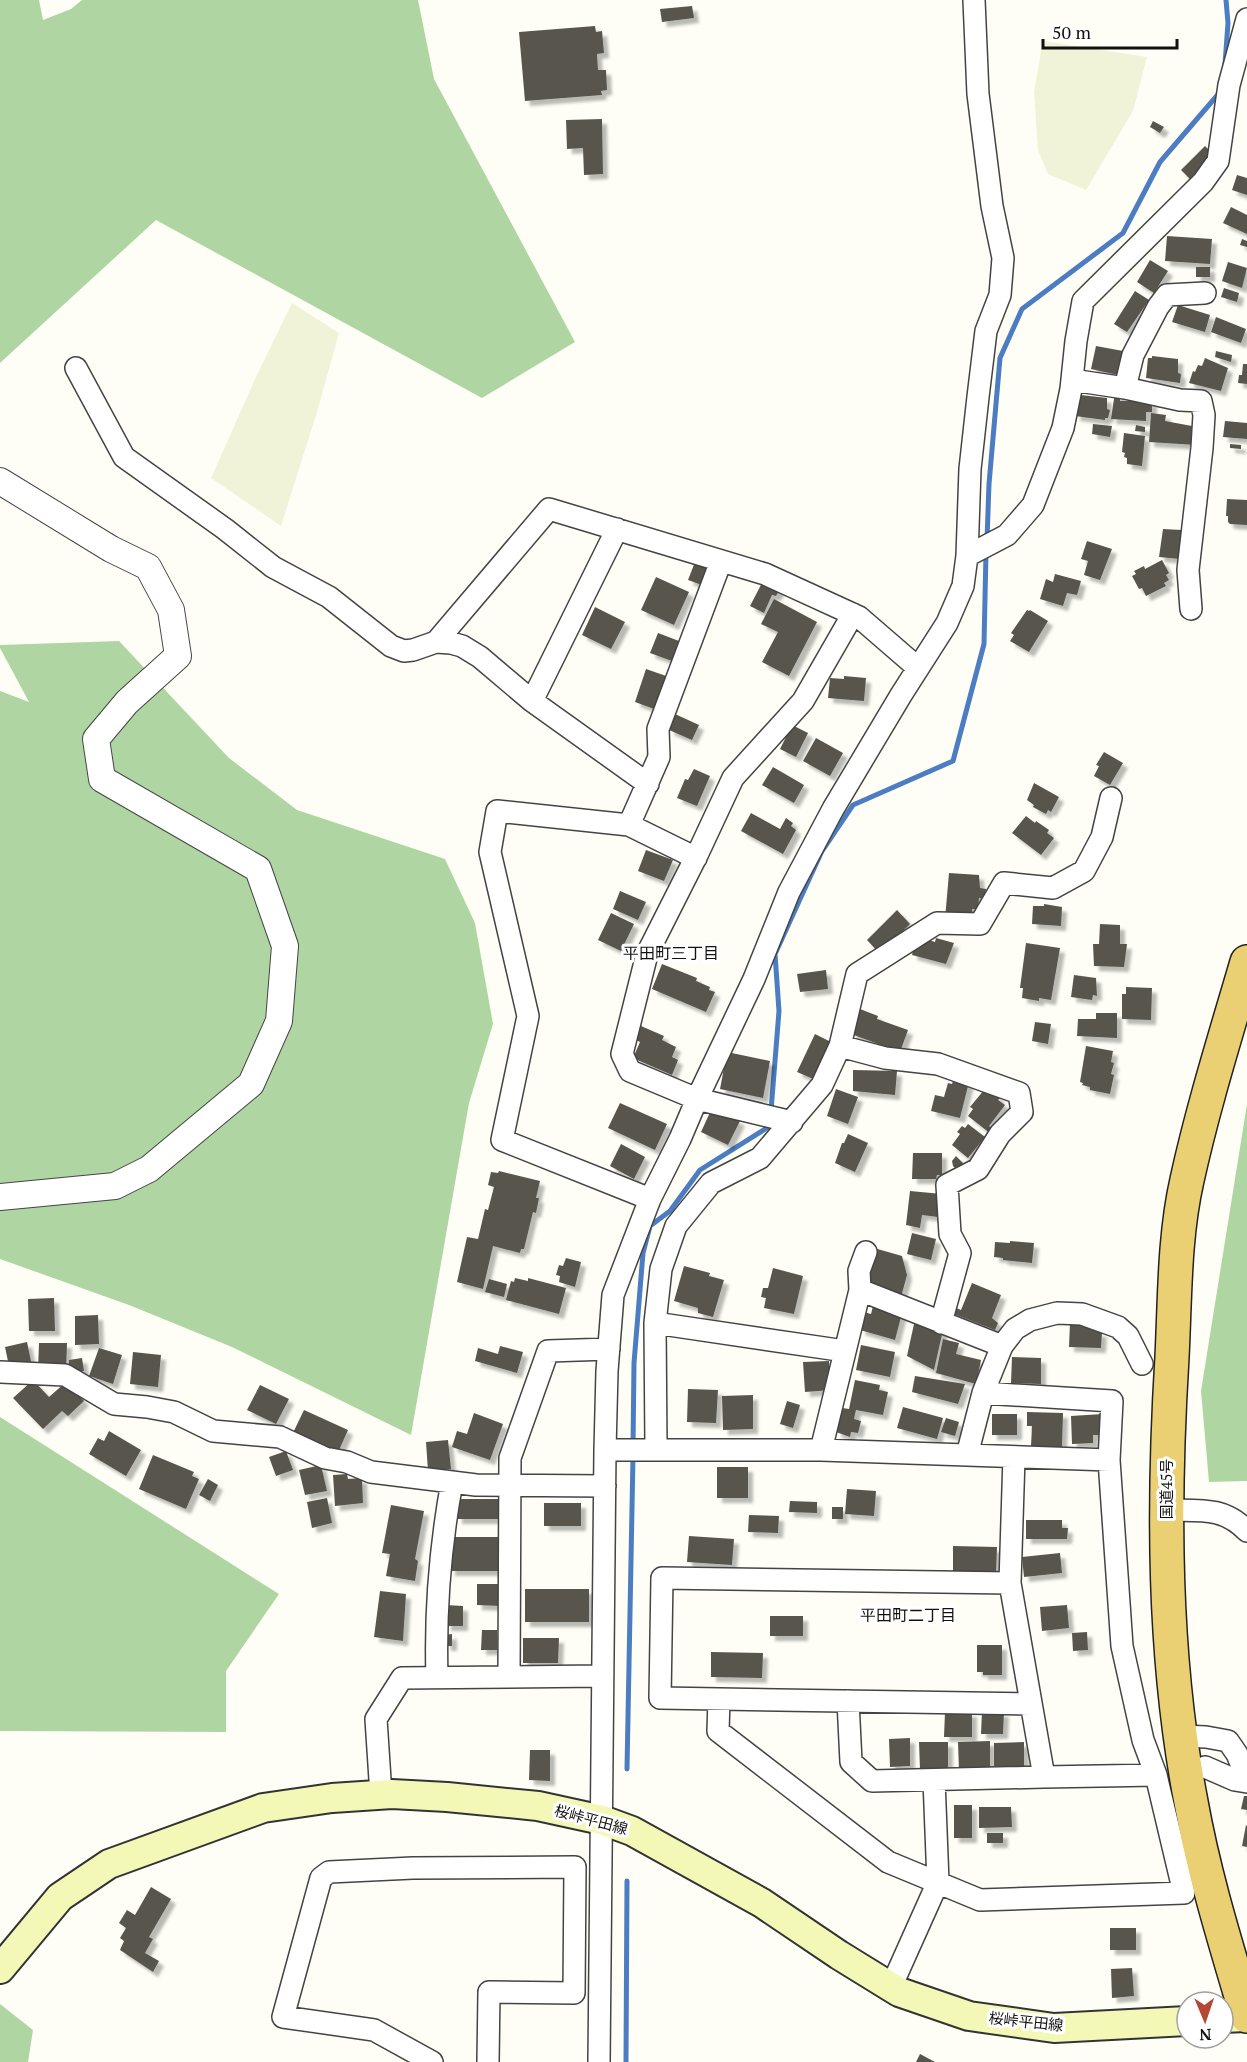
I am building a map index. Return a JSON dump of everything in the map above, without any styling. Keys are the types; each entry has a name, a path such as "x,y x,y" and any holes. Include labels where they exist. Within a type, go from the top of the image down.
{"highway":[{"name":"国道45号","path":"1247,962 1186,1181 1179,1235 1168,1416 1167,1510 1171,1654 1162,1741 1191,1802 1216,1912 1247,2016"}],"main road":[{"name":"桜峠平田線","path":"0,1969 60,1897 109,1864 263,1808 332,1798 381,1795 447,1797 538,1806 602,1820 632,1831 762,1903 898,1992 969,2016 1054,2028 1175,2021"}],"street":[{"path":"631,1449 609,1349 613,1296 650,1200 754,980 789,892 833,809 947,623 963,586 971,553 970,469 986,332 1000,295 1003,258 992,206 978,94 975,0"},
{"path":"971,553 1007,535 1033,506 1063,428 1083,301 1203,182 1218,161 1229,85 1247,19"},
{"path":"1125,388 1133,355 1158,307 1167,295 1205,292"},
{"path":"76,368 124,457 225,529 273,567 329,597 391,646 404,651 413,651 436,642 462,646 480,657 532,701 648,784"},
{"path":"1072,380 1180,400 1201,401 1204,415 1202,448 1188,570 1191,609"},
{"path":"0,481 111,549 148,567 171,610 178,656 127,702 96,740 102,779 258,869 285,946 279,1021 251,1083 149,1169 115,1186 0,1197"},
{"path":"436,642 549,509 765,574 853,614 918,668"},
{"path":"532,701 617,530"},
{"path":"629,825 659,757 658,729 721,561"},
{"path":"779,1119 697,1099 630,1071 622,1054 647,954 696,858 733,778 803,702 853,614"},
{"path":"599,2062 605,1486 631,1449 655,1323 661,1269 676,1226 711,1183 760,1158 779,1119 822,1085 840,1046 857,974 937,923 980,924 1004,883 1053,888 1084,871 1102,837 1111,798"},
{"path":"650,1200 502,1140 528,1016 490,852 497,811 629,825 696,858"},
{"path":"840,1046 885,1058 938,1064 1019,1093 1022,1112 1000,1134 978,1168 947,1185 950,1234 960,1253 941,1323"},
{"path":"821,1450 860,1290 859,1271 866,1252"},
{"path":"860,1290 1002,1346"},
{"path":"967,1455 983,1393 1002,1346 1015,1329 1030,1320 1057,1313 1082,1314 1118,1328 1128,1336 1142,1364"},
{"path":"655,1323 845,1351"},
{"path":"509,1677 508,1486 510,1458 548,1351 609,1349"},
{"path":"0,1372 64,1375 114,1404 174,1412 213,1431 280,1437 325,1458 347,1461 371,1472 476,1485 605,1486"},
{"path":"719,1699 717,1731 888,1862 980,1900 1185,1893 1156,1775 1162,1741 1122,1646 1109,1460 1112,1401 983,1393"},
{"path":"631,1449 821,1450 1109,1460"},
{"path":"1014,1457 1010,1583 1044,1778"},
{"path":"437,1677 437,1596 444,1529 452,1482"},
{"path":"1167,1510 1214,1511 1236,1519 1247,1531"},
{"path":"1010,1583 662,1578 660,1698 1031,1704"},
{"path":"381,1795 376,1719 402,1678 602,1676"},
{"path":"848,1701 850,1761 872,1781 1156,1775"},
{"path":"1162,1741 1206,1737 1228,1741 1237,1754 1247,1780 1235,1780 1205,1767"},
{"path":"891,1987 938,1882 934,1780"},
{"path":"432,2062 374,2030 283,2018 321,1878 329,1872 413,1868 575,1867 574,1993 489,1992 488,2062"}],"green space":[{"path":"0,0 39,0 43,20 71,9 82,0 418,0 434,79 575,342 482,398 156,220 0,363"},
{"path":"1043,41 1147,57 1133,111 1086,190 1048,174 1038,150 1034,92"},
{"path":"292,303 339,333 281,526 211,478"},
{"path":"119,641 229,758 297,810 445,859 475,923 493,1024 469,1103 411,1435 232,1347 129,1305 0,1259 0,691 29,702 0,645"},
{"path":"1247,1104 1247,1481 1209,1482 1201,1391"},
{"path":"0,1417 279,1594 226,1671 226,1732 0,1731"},
{"path":"0,2004 33,2030 28,2062 0,2062"}],"building":[{"path":"692,6 694,18 662,22 660,9"},
{"path":"595,26 596,32 602,31 604,53 597,54 598,70 606,70 607,90 601,91 602,95 525,101 519,32"},
{"path":"602,119 603,174 584,175 583,148 567,149 566,120"},
{"path":"1153,121 1164,127 1160,133 1150,127"},
{"path":"1205,146 1215,156 1191,180 1181,170"},
{"path":"1237,175 1247,178 1247,195 1232,190"},
{"path":"1231,207 1247,215 1247,234 1223,223"},
{"path":"1167,236 1212,239 1210,264 1165,261"},
{"path":"1242,239 1247,241 1247,247 1240,245"},
{"path":"1150,260 1168,271 1154,293 1137,282"},
{"path":"1228,262 1247,268 1242,288 1222,281"},
{"path":"1196,267 1210,267 1210,277 1196,277"},
{"path":"1224,288 1239,293 1237,302 1221,297"},
{"path":"1135,291 1149,300 1127,332 1114,324"},
{"path":"1178,305 1210,315 1205,332 1172,322"},
{"path":"1216,317 1246,329 1241,343 1211,332"},
{"path":"1096,346 1123,351 1118,375 1091,369"},
{"path":"1216,351 1232,355 1231,362 1215,357"},
{"path":"1152,356 1178,359 1180,383 1146,378 1148,358"},
{"path":"1205,358 1228,368 1221,391 1189,383 1193,371 1195,372 1198,365 1202,366"},
{"path":"1243,364 1247,364 1247,384 1238,383 1239,375 1242,375"},
{"path":"1115,392 1120,392 1120,401 1152,401 1152,412 1146,412 1146,421 1111,419"},
{"path":"1081,395 1107,398 1107,409 1110,410 1108,418 1105,420 1075,416"},
{"path":"1151,413 1166,415 1165,421 1192,426 1191,436 1197,437 1196,445 1149,442"},
{"path":"1225,421 1247,423 1247,439 1223,437"},
{"path":"1093,424 1112,426 1110,437 1092,434"},
{"path":"1136,425 1145,427 1145,432 1135,431"},
{"path":"1124,433 1145,436 1142,466 1127,464 1125,453 1122,452"},
{"path":"1230,444 1241,445 1241,449 1230,448"},
{"path":"1227,499 1247,500 1247,525 1228,522"},
{"path":"1163,529 1182,530 1180,559 1159,557"},
{"path":"1087,541 1112,549 1100,580 1084,575 1088,561 1081,559"},
{"path":"1162,560 1169,573 1166,575 1169,580 1164,583 1166,586 1146,596 1132,576 1136,574 1134,571 1144,566 1145,569"},
{"path":"695,562 709,567 702,585 688,580"},
{"path":"1055,574 1081,581 1077,595 1067,593 1063,606 1040,599 1046,579 1053,582"},
{"path":"656,577 689,592 674,625 641,610"},
{"path":"763,581 780,589 776,596 772,595 764,613 750,606"},
{"path":"774,599 817,622 789,676 762,662 778,632 761,624"},
{"path":"595,607 625,622 611,649 582,635"},
{"path":"1027,610 1048,621 1029,652 1010,641 1014,635 1011,633"},
{"path":"658,633 679,641 672,661 650,653"},
{"path":"646,669 669,677 657,710 635,702"},
{"path":"844,676 866,678 864,701 828,698 830,678 844,679"},
{"path":"675,714 699,725 692,740 669,730"},
{"path":"792,725 808,733 796,757 780,749"},
{"path":"816,738 843,753 830,776 803,761"},
{"path":"1104,752 1123,763 1110,785 1094,776 1099,766 1096,765"},
{"path":"773,767 804,785 794,803 762,785"},
{"path":"694,769 710,776 697,806 677,798 685,779 688,780"},
{"path":"1034,783 1059,797 1051,812 1048,810 1046,814 1033,807 1034,805 1027,800"},
{"path":"751,813 780,829 786,818 793,823 791,826 796,830 783,854 741,831"},
{"path":"1026,816 1049,830 1047,833 1054,838 1041,855 1012,833"},
{"path":"646,850 673,860 664,881 638,871"},
{"path":"949,873 979,875 980,888 986,889 985,899 979,898 978,909 972,909 973,916 945,919"},
{"path":"620,891 646,902 638,920 613,909"},
{"path":"1044,904 1062,907 1061,926 1032,924 1033,906 1044,906"},
{"path":"897,910 910,924 880,954 867,940"},
{"path":"611,913 634,924 621,951 598,940"},
{"path":"1100,924 1120,925 1120,944 1127,944 1124,967 1094,966 1093,944 1099,944"},
{"path":"923,938 935,942 936,938 954,943 946,964 912,955 915,942"},
{"path":"1026,943 1060,948 1051,1000 1039,998 1039,1001 1022,998 1023,988 1020,988"},
{"path":"662,964 697,978 696,981 710,987 709,990 715,992 706,1012 652,989"},
{"path":"826,970 828,989 800,992 797,974"},
{"path":"1074,975 1096,978 1097,996 1093,995 1092,1000 1071,997"},
{"path":"1126,987 1152,988 1151,1020 1122,1019 1122,994 1126,994"},
{"path":"860,1009 878,1016 877,1019 908,1030 900,1052 851,1034"},
{"path":"1096,1013 1117,1013 1117,1038 1077,1036 1078,1019 1096,1019"},
{"path":"1035,1022 1051,1024 1048,1044 1032,1041"},
{"path":"641,1026 664,1036 662,1040 676,1047 672,1057 678,1060 672,1075 633,1058 640,1042 636,1040"},
{"path":"815,1034 835,1044 818,1081 797,1072"},
{"path":"1086,1046 1113,1051 1111,1062 1114,1063 1111,1074 1114,1075 1110,1094 1090,1090 1090,1087 1080,1082"},
{"path":"727,1052 770,1061 763,1098 720,1089"},
{"path":"853,1070 897,1071 895,1095 853,1091"},
{"path":"954,1078 969,1082 960,1118 931,1111 935,1095 944,1097 948,1083 952,1084"},
{"path":"836,1089 858,1097 848,1124 827,1116"},
{"path":"984,1090 1000,1098 998,1100 1005,1105 989,1126 994,1130 991,1134 968,1116 973,1109 970,1107"},
{"path":"620,1103 667,1124 655,1150 608,1128"},
{"path":"712,1108 740,1121 728,1145 701,1132"},
{"path":"968,1124 985,1137 968,1158 952,1145 960,1134 957,1132 962,1126 965,1128"},
{"path":"848,1134 868,1143 855,1172 835,1163"},
{"path":"621,1144 645,1157 634,1179 610,1166"},
{"path":"913,1153 942,1153 942,1175 937,1175 936,1179 912,1179"},
{"path":"956,1156 963,1163 957,1170 952,1161"},
{"path":"499,1171 540,1181 536,1198 539,1198 536,1213 533,1212 524,1249 521,1249 520,1253 493,1246 483,1289 457,1282 467,1237 478,1239 485,1209 488,1210 494,1187 488,1185 491,1172 498,1173"},
{"path":"910,1191 942,1194 938,1217 922,1215 920,1228 906,1225"},
{"path":"912,1233 936,1239 931,1260 907,1254"},
{"path":"1010,1241 1034,1243 1032,1263 994,1257 995,1242 1010,1243"},
{"path":"874,1248 902,1256 907,1275 901,1297 863,1286"},
{"path":"566,1258 581,1262 575,1287 559,1282 560,1276 556,1275 559,1265 563,1266"},
{"path":"684,1266 710,1273 709,1276 724,1280 713,1317 698,1313 698,1308 674,1301"},
{"path":"773,1268 803,1276 794,1314 764,1308 766,1298 761,1297 763,1288 768,1288"},
{"path":"515,1278 528,1281 528,1278 566,1288 559,1314 506,1300 511,1281 514,1282"},
{"path":"489,1279 507,1284 504,1297 485,1292"},
{"path":"972,1283 1001,1295 992,1318 998,1323 995,1330 949,1312 951,1306 961,1310"},
{"path":"54,1298 55,1331 29,1331 28,1299"},
{"path":"873,1306 902,1313 895,1340 860,1330 864,1312 871,1314"},
{"path":"98,1315 99,1344 75,1345 75,1316"},
{"path":"1070,1322 1097,1323 1096,1332 1102,1332 1101,1348 1069,1347"},
{"path":"914,1324 943,1330 934,1370 907,1356"},
{"path":"943,1339 959,1343 956,1354 981,1360 976,1384 936,1373"},
{"path":"27,1342 32,1366 10,1371 5,1347"},
{"path":"39,1343 67,1343 66,1372 38,1371"},
{"path":"861,1345 895,1352 890,1377 856,1370"},
{"path":"500,1346 523,1352 517,1373 475,1361 478,1348 498,1354"},
{"path":"99,1348 122,1355 113,1384 89,1376"},
{"path":"133,1352 161,1355 158,1387 130,1384"},
{"path":"1012,1357 1041,1358 1041,1384 1011,1383"},
{"path":"82,1358 84,1371 69,1373 69,1360"},
{"path":"829,1361 831,1390 805,1392 803,1362"},
{"path":"915,1376 965,1384 958,1404 912,1392"},
{"path":"33,1380 49,1397 66,1382 84,1401 68,1416 62,1411 43,1429 13,1398"},
{"path":"855,1380 880,1385 879,1390 888,1392 883,1415 856,1410 854,1419 861,1421 858,1433 851,1432 850,1437 836,1432 842,1408 849,1409"},
{"path":"260,1385 289,1399 276,1424 247,1410"},
{"path":"688,1389 718,1390 716,1423 687,1422"},
{"path":"753,1395 753,1429 723,1430 722,1396"},
{"path":"787,1401 800,1405 793,1428 780,1424"},
{"path":"903,1407 943,1418 937,1439 897,1428"},
{"path":"304,1410 348,1430 336,1457 291,1437"},
{"path":"1027,1412 1063,1413 1062,1447 1031,1446 1032,1426 1027,1426"},
{"path":"474,1413 503,1424 490,1460 452,1447 457,1431 467,1434"},
{"path":"992,1414 1017,1414 1017,1435 992,1435"},
{"path":"1103,1414 1104,1435 1093,1435 1093,1443 1072,1444 1071,1416"},
{"path":"946,1418 959,1422 955,1436 941,1432"},
{"path":"109,1431 141,1450 126,1476 89,1454 98,1438 104,1441"},
{"path":"448,1440 451,1469 428,1471 426,1442"},
{"path":"286,1451 293,1470 276,1476 269,1457"},
{"path":"153,1455 194,1472 192,1476 199,1479 186,1509 139,1489"},
{"path":"321,1465 327,1491 305,1495 299,1470"},
{"path":"717,1467 748,1467 748,1498 717,1498"},
{"path":"347,1474 348,1479 362,1478 363,1503 335,1506 333,1475"},
{"path":"208,1479 218,1485 210,1501 199,1495"},
{"path":"847,1489 876,1491 874,1516 845,1514"},
{"path":"327,1498 332,1523 312,1528 307,1502"},
{"path":"457,1499 502,1499 502,1519 457,1519"},
{"path":"790,1501 817,1502 817,1513 789,1512"},
{"path":"544,1503 581,1503 581,1526 544,1526"},
{"path":"391,1505 424,1511 415,1559 418,1561 415,1581 386,1576 390,1554 382,1553"},
{"path":"832,1507 843,1507 843,1519 832,1519"},
{"path":"749,1515 779,1516 778,1533 748,1532"},
{"path":"1026,1520 1062,1520 1062,1528 1068,1528 1067,1539 1026,1539"},
{"path":"689,1536 734,1539 732,1565 687,1562"},
{"path":"450,1537 503,1537 503,1571 450,1571"},
{"path":"953,1546 997,1547 996,1573 953,1573"},
{"path":"1060,1553 1062,1573 1024,1577 1022,1557"},
{"path":"477,1584 501,1584 501,1606 477,1605"},
{"path":"525,1589 589,1589 589,1622 525,1622"},
{"path":"380,1591 406,1594 403,1641 374,1637"},
{"path":"446,1605 463,1606 463,1626 446,1626"},
{"path":"1067,1605 1069,1628 1042,1631 1040,1607"},
{"path":"770,1616 803,1616 803,1636 770,1636"},
{"path":"482,1630 497,1630 497,1650 481,1650"},
{"path":"1087,1632 1088,1650 1073,1651 1072,1633"},
{"path":"452,1634 452,1646 446,1646 445,1635"},
{"path":"523,1638 559,1638 558,1663 523,1663"},
{"path":"977,1645 1002,1645 1002,1675 983,1675 983,1672 977,1672"},
{"path":"711,1652 763,1653 762,1678 711,1677"},
{"path":"982,1711 1004,1712 1003,1734 981,1734"},
{"path":"945,1712 972,1712 972,1737 944,1737"},
{"path":"910,1738 910,1766 890,1767 889,1739"},
{"path":"990,1741 990,1770 959,1771 958,1742"},
{"path":"919,1742 948,1742 948,1770 920,1770"},
{"path":"1024,1742 1024,1768 994,1769 994,1743"},
{"path":"530,1750 550,1750 550,1781 529,1780"},
{"path":"1244,1796 1247,1796 1247,1810 1241,1809"},
{"path":"954,1805 972,1805 972,1838 954,1838"},
{"path":"979,1807 1011,1807 1012,1827 979,1828"},
{"path":"1247,1826 1247,1847 1242,1846"},
{"path":"987,1833 1003,1833 1003,1843 987,1843"},
{"path":"151,1887 171,1899 149,1937 153,1939 145,1953 159,1961 153,1972 120,1950 124,1941 120,1938 126,1928 119,1923 127,1910 135,1915"},
{"path":"1110,1928 1136,1928 1136,1950 1110,1950"},
{"path":"1132,1968 1134,1996 1112,1998 1111,1969"},
{"path":"920,2054 935,2062 916,2062"}],"waterway":[{"path":"1225,64 1228,23 1226,0"},
{"path":"987,540 989,484 1000,358 1022,309 1123,233 1160,162 1221,91"},
{"path":"771,1111 779,1011 775,954 822,851 853,805 953,761 984,644 986,552"},
{"path":"633,1447 634,1363 643,1253 650,1226 670,1211 700,1170 770,1126 770,1123"},
{"path":"627,1769 633,1456"},
{"path":"626,2062 627,1881"}],"district":[{"name":"平田町三丁目","path":"671,953"},
{"name":"平田町二丁目","path":"908,1615"}]}
